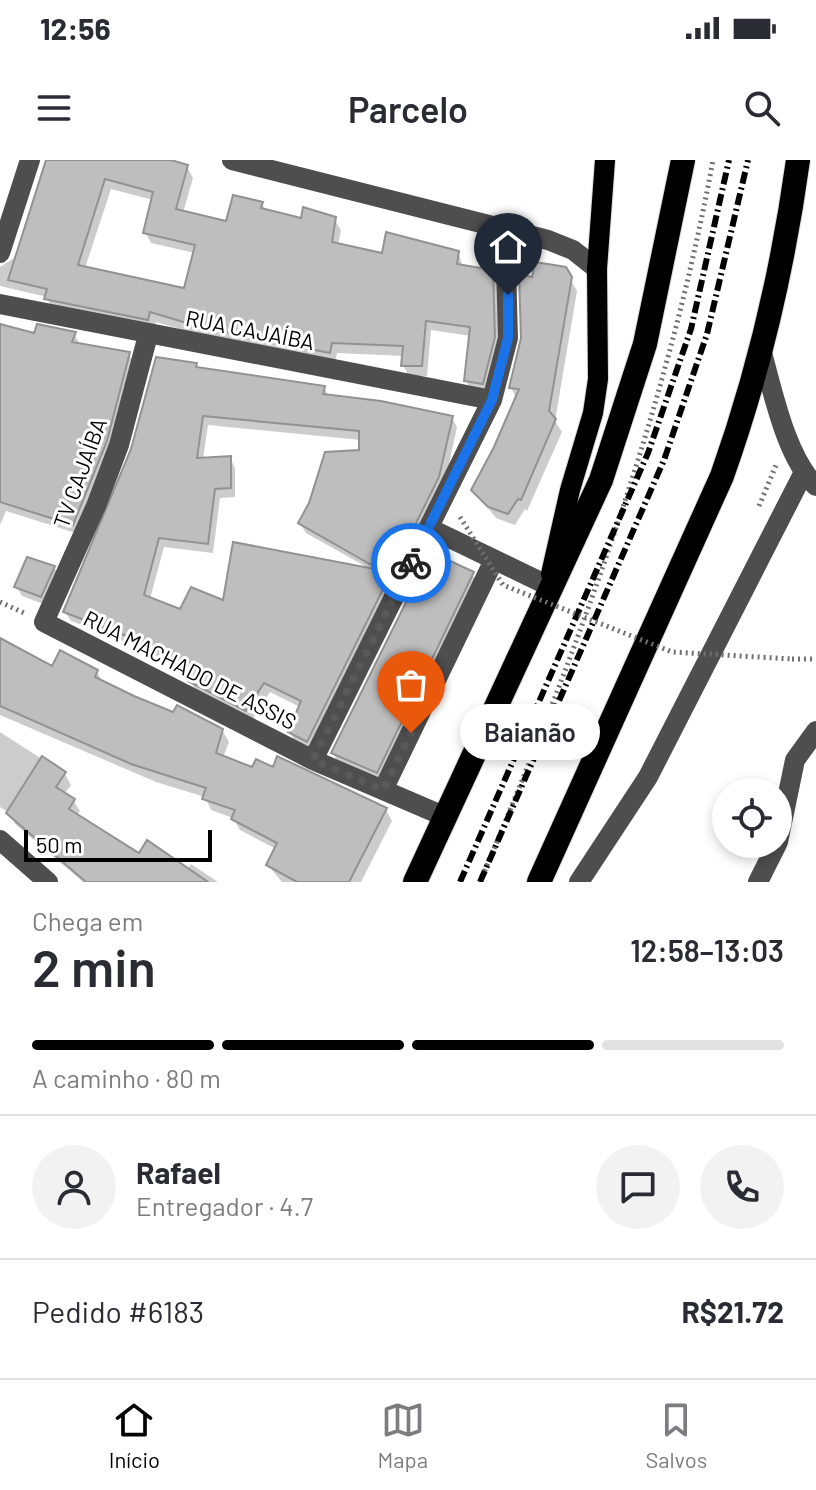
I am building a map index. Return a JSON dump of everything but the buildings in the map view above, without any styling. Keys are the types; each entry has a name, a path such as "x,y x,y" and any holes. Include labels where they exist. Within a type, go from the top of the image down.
{"highway":[{"path":"415,882 549,586 601,480 645,344 683,160"},
{"path":"539,882 722,476 762,353 776,294 798,160"}],"main road":[{"path":"549,586 595,402 599,343 597,269 605,160"}],"street":[{"path":"0,253 30,160"},
{"path":"232,160 505,229 573,250 597,269"},
{"path":"313,760 492,400 508,338 505,229"},
{"name":"RUA CAJAÍBA","path":"0,304 492,400"},
{"name":"TV CAJAÍBA","path":"44,622 105,482 148,335"},
{"path":"579,882 648,777 810,479 776,408 762,353"},
{"path":"429,528 549,586"},
{"path":"383,790 494,560"},
{"name":"RUA MACHADO DE ASSIS","path":"44,622 313,760 446,817"},
{"path":"791,778 795,760 816,731"},
{"path":"0,840 48,882"},
{"path":"758,882 770,858"}],"path":[{"path":"480,882 550,715 650,428 693,267 713,160"},
{"path":"460,517 503,585 672,652 816,659"}],"railway":[{"path":"460,882 648,453 691,329 729,160"},
{"path":"480,882 664,460 707,334 748,160"}],"way so far":[{"path":"411,563 313,760 383,790 411,733"}],"place":[{"name":"Baianão","path":"411,733"}],"route":[{"path":"411,563 492,400 508,338 508,295"}]}
